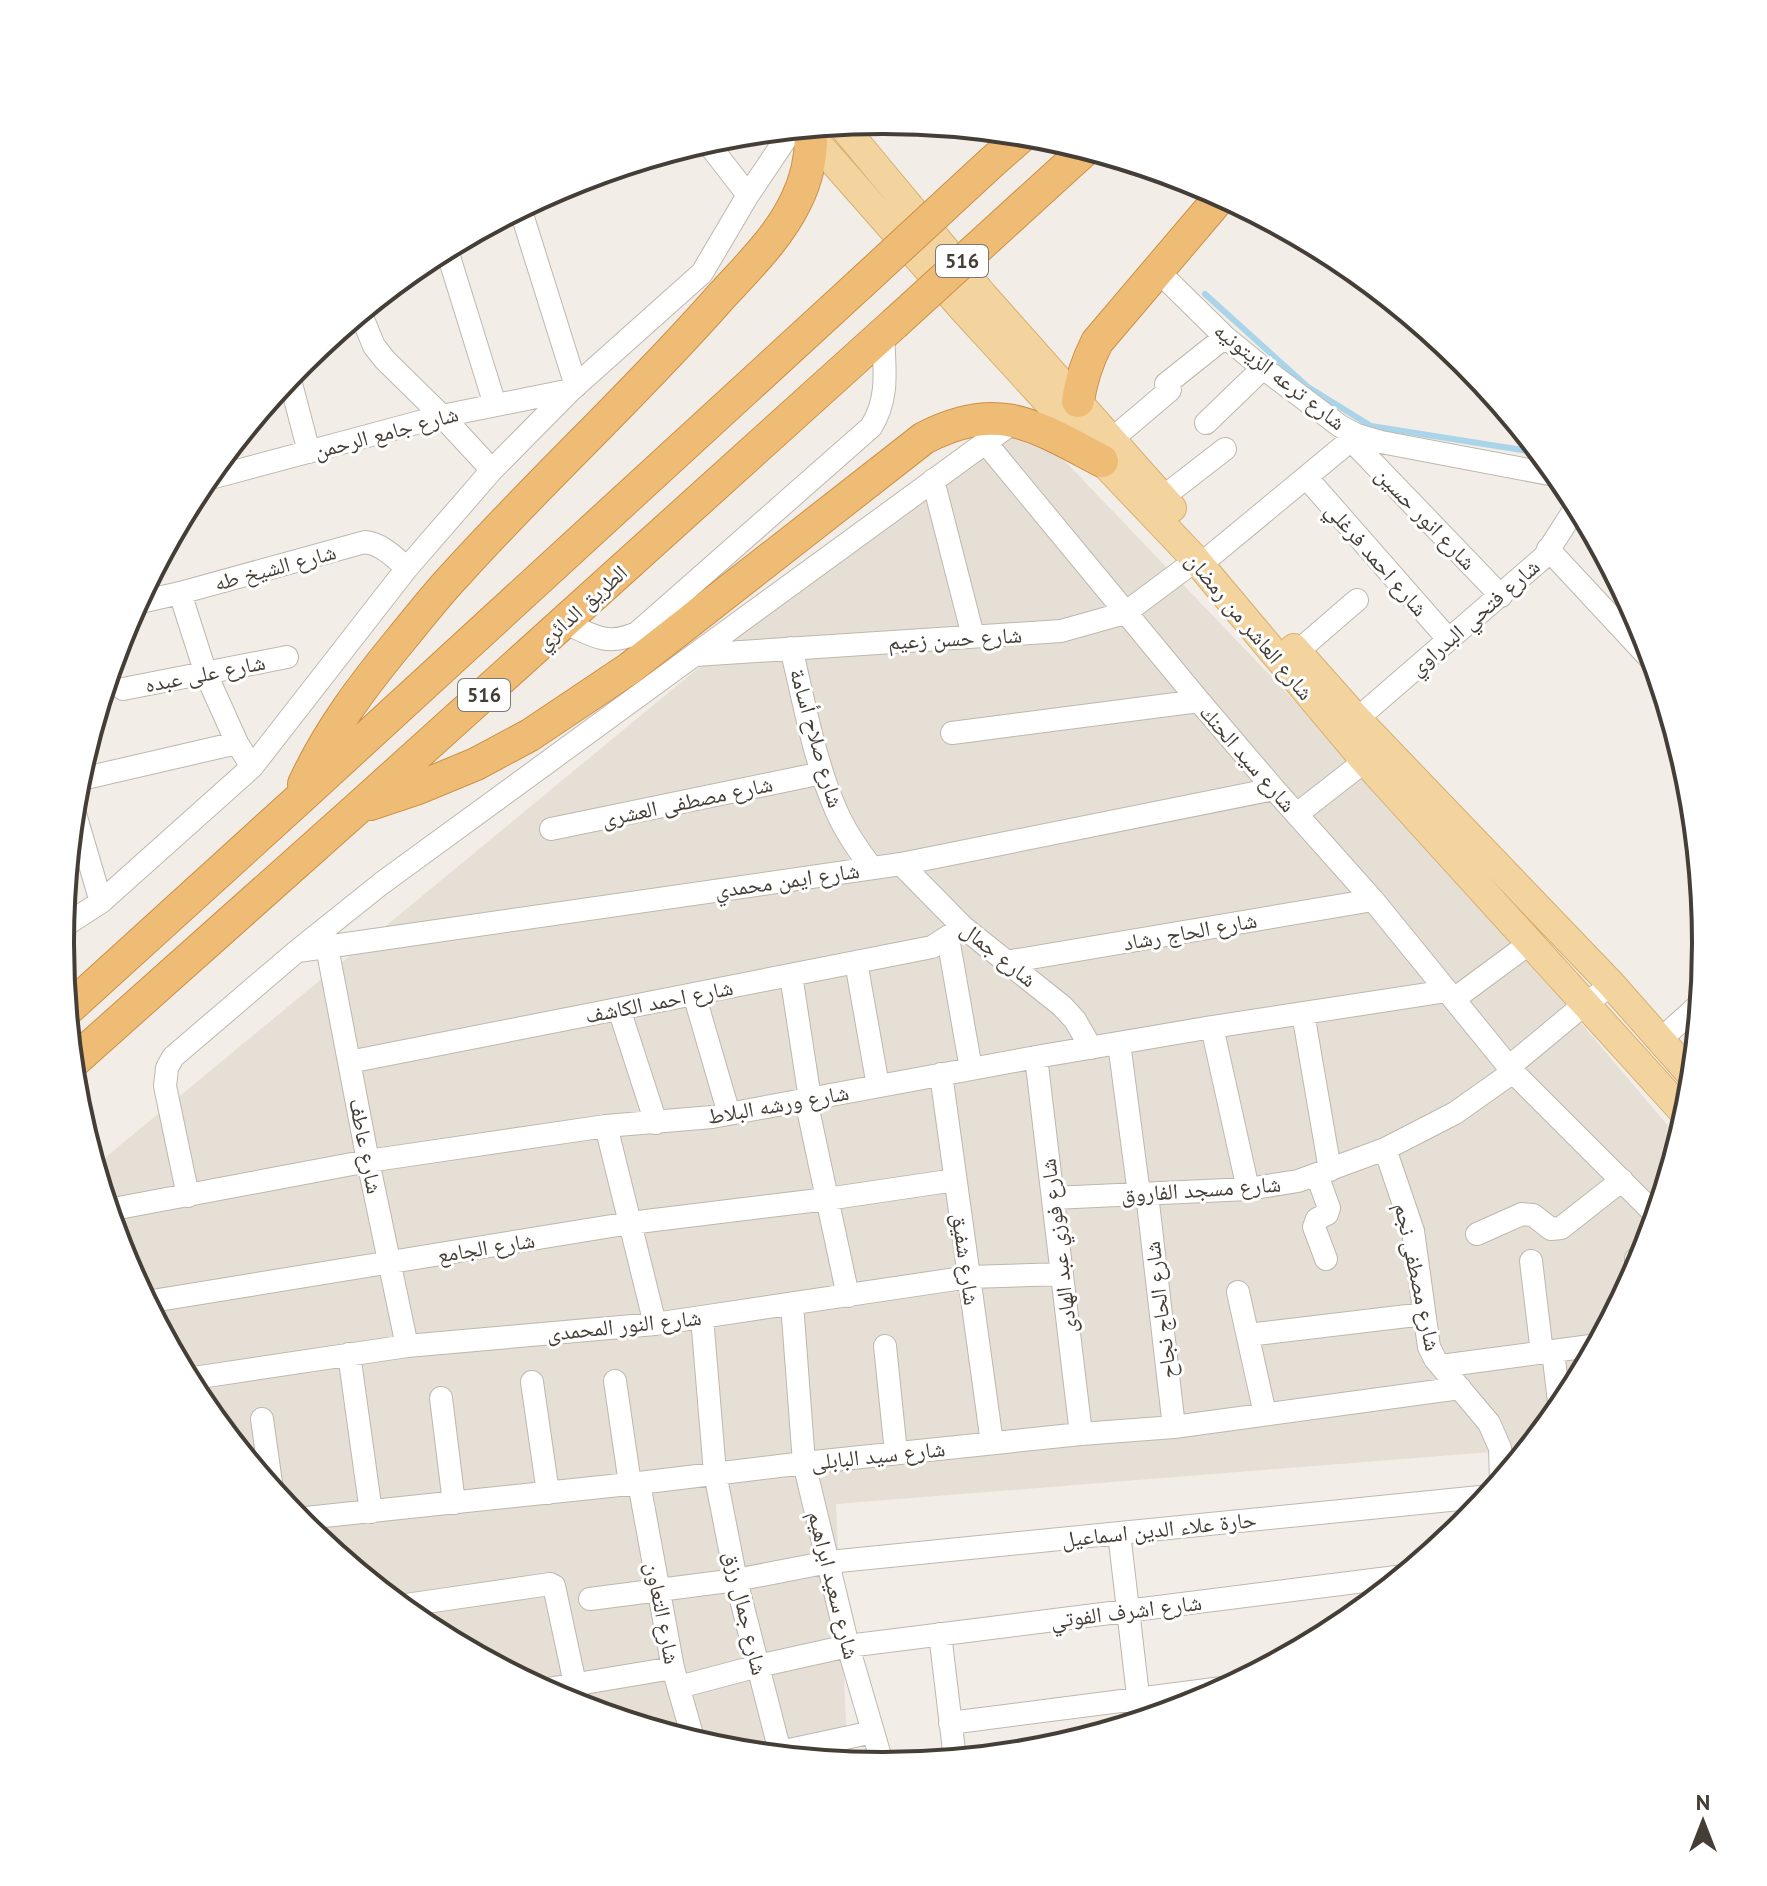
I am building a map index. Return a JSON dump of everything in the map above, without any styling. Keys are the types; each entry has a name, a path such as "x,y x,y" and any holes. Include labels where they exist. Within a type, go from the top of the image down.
{"highway":[{"path":"297,801 313,764 362,687 423,612 456,573 695,326 769,243 801,191 811,157 804,138"},
{"name":"516","path":"77,1001 1012,144"},
{"name":"الطريق الدائري","path":"82,1054 1077,157"},
{"path":"1078,401 1087,361 1097,342 1214,204"},
{"path":"359,807 418,788 476,764 530,735 630,668 924,438 945,427 968,420 992,418 1015,421 1107,450"}],"main road":[{"name":"شارع العاشر من رمضان","path":"850,135 983,295 1078,401 1107,450 1163,497 1204,558 1365,761 1676,1104"},
{"name":"شارع العاشر من رمضان","path":"808,137 963,309 1107,450 1204,558 1298,651 1357,719 1612,985 1683,1066"}],"street":[{"path":"75,919 101,902 252,767 407,568 492,470 573,388 702,273 748,195 796,138"},
{"path":"714,152 748,195"},
{"path":"523,218 573,388"},
{"path":"450,260 495,405"},
{"name":"شارع ترعه الزيتونيه","path":"1158,271 1225,337 1354,437 1542,473"},
{"path":"364,322 374,346 385,360 492,470"},
{"path":"564,622 601,640 617,640 637,633 871,427 878,416 885,392 888,328"},
{"path":"1107,450 1170,389 1166,384 1225,337"},
{"path":"1206,423 1263,368"},
{"name":"شارع جامع الرحمن","path":"231,464 309,452 442,416 573,388"},
{"path":"293,390 309,452"},
{"path":"188,1196 165,1086 167,1068 173,1057 382,883 1015,421"},
{"name":"شارع حسن زعيم","path":"694,655 1061,631 1125,613 1204,558 1354,437"},
{"name":"شارع انور حسين","path":"1354,437 1501,596"},
{"name":"شارع سيد الحنك","path":"985,442 1199,701 1373,900 1511,1070 1648,1207"},
{"path":"1163,497 1225,449"},
{"name":"شارع احمد فرغلي","path":"1306,477 1449,640"},
{"path":"933,480 973,636"},
{"name":"شارع فتحي البدراوي","path":"1357,719 1544,557 1571,515"},
{"name":"شارع الشيخ طه","path":"151,600 365,542 374,543 407,568"},
{"path":"1548,549 1634,642"},
{"path":"180,593 206,674 237,743 252,767"},
{"path":"1298,651 1357,600"},
{"name":"شارع صلاح أسامة","path":"791,648 822,773 836,811 855,846 872,868"},
{"name":"شارع على عبده","path":"123,689 287,657"},
{"path":"952,733 1199,701"},
{"path":"92,777 237,743"},
{"path":"1297,814 1365,761"},
{"name":"شارع مصطفى العشرى","path":"551,829 822,773"},
{"name":"شارع ايمن محمدي","path":"297,951 901,864 1274,789"},
{"path":"81,835 101,902"},
{"name":"شارع جمال","path":"901,864 955,932 1006,962 1062,1006 1075,1020 1091,1048"},
{"name":"شارع الحاج رشاد","path":"1006,962 1373,900"},
{"path":"955,932 971,1069"},
{"name":"شارع احمد الكاشف","path":"349,1062 932,947 955,932"},
{"path":"1450,995 1530,943"},
{"name":"شارع عاطف","path":"327,947 407,1346"},
{"path":"856,962 878,1086"},
{"path":"791,975 808,1099 848,1296"},
{"name":"شارع مسجد الفاروق","path":"1053,1198 1248,1189 1278,1186 1324,1173 1385,1149 1455,1113 1511,1070 1586,1003 1612,985"},
{"path":"694,994 729,1114"},
{"name":"شارع ورشه البلاط","path":"119,1208 368,1161 606,1126 729,1114 1212,1027 1450,995"},
{"path":"619,1009 656,1123"},
{"path":"1303,1013 1329,1208 1327,1214 1317,1219 1314,1227 1326,1259"},
{"path":"1660,1040 1689,1014"},
{"path":"1212,1027 1248,1189"},
{"name":"شارع الحاج نجاح","path":"1119,1043 1174,1427"},
{"name":"شارع فوزي عبد الهادى","path":"1036,1057 1081,1434"},
{"name":"شارع شفيق","path":"941,1074 992,1443"},
{"path":"606,1126 655,1324"},
{"name":"شارع مصطفى نجم","path":"1385,1149 1413,1231 1429,1347 1435,1359 1489,1423 1500,1448 1501,1467"},
{"name":"شارع الجامع","path":"157,1300 630,1223 955,1180"},
{"path":"1477,1234 1522,1214 1533,1215 1546,1227 1561,1228 1622,1180"},
{"path":"1531,1261 1557,1394"},
{"name":"شارع النور المحمدى","path":"200,1377 407,1346 655,1324 969,1277 1062,1274"},
{"path":"1238,1292 1265,1414"},
{"name":"شارع سعيد ابراهيم","path":"792,1304 804,1463 848,1646 879,1752"},
{"path":"1248,1335 1424,1314"},
{"path":"702,1317 715,1473"},
{"path":"885,1346 896,1453"},
{"path":"1441,1366 1586,1347"},
{"path":"349,1354 371,1512"},
{"name":"شارع التعاون","path":"615,1381 676,1678 690,1729"},
{"path":"532,1382 548,1493"},
{"name":"شارع سيد البابلى","path":"313,1517 896,1453 1174,1427 1460,1388"},
{"path":"441,1398 454,1503"},
{"path":"262,1419 269,1470"},
{"name":"شارع جمال رزق","path":"715,1473 736,1580 758,1666 768,1744"},
{"name":"حارة علاء الدين اسماعيل","path":"590,1599 736,1580 829,1562 1472,1498"},
{"path":"950,1723 1140,1710 1119,1533"},
{"name":"شارع اشرف الفوتي","path":"563,1686 676,1678 758,1666 848,1646 1384,1578"},
{"path":"417,1603 550,1584 554,1586 577,1692"},
{"path":"940,1634 954,1749"},
{"path":"795,1748 873,1732"}],"shaded area":[{"path":"983,433 1038,433 1415,827 1671,1129 1650,1203 1610,1301 1557,1393 1514,1450 836,1504 847,1751 778,1746 726,1737 623,1710 525,1669 434,1616 391,1585 350,1552 275,1477 210,1393 157,1301 117,1203 104,1159"}],"waterway":[{"path":"1205,294 1308,387 1371,426 1527,451"}]}
